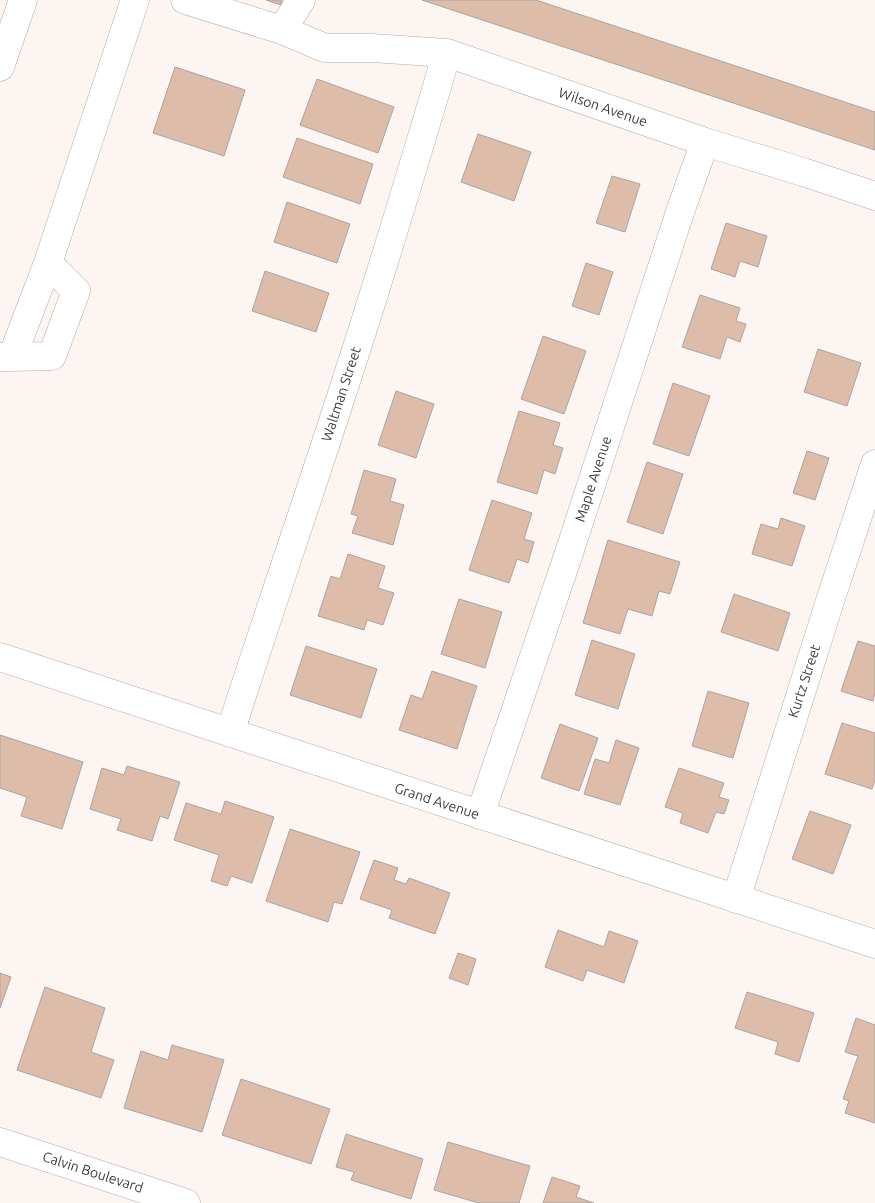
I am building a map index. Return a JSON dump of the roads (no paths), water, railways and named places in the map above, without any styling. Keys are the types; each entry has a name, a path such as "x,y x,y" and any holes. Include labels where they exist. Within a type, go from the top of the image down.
{"street":[{"path":"0,67 23,0"},
{"path":"48,263 76,291 52,356 6,357 48,263 135,0"},
{"path":"185,0 282,30 301,0"},
{"name":"Wilson Avenue","path":"282,30 325,48 372,48 447,54 705,142 875,196"},
{"name":"Waltman Street","path":"230,733 264,625 351,367 447,54"},
{"name":"Maple Avenue","path":"480,815 569,553 681,209 705,142"},
{"name":"Kurtz Street","path":"736,899 875,464"},
{"name":"Grand Avenue","path":"0,657 875,944"},
{"name":"Calvin Boulevard","path":"0,1142 186,1203"}]}
